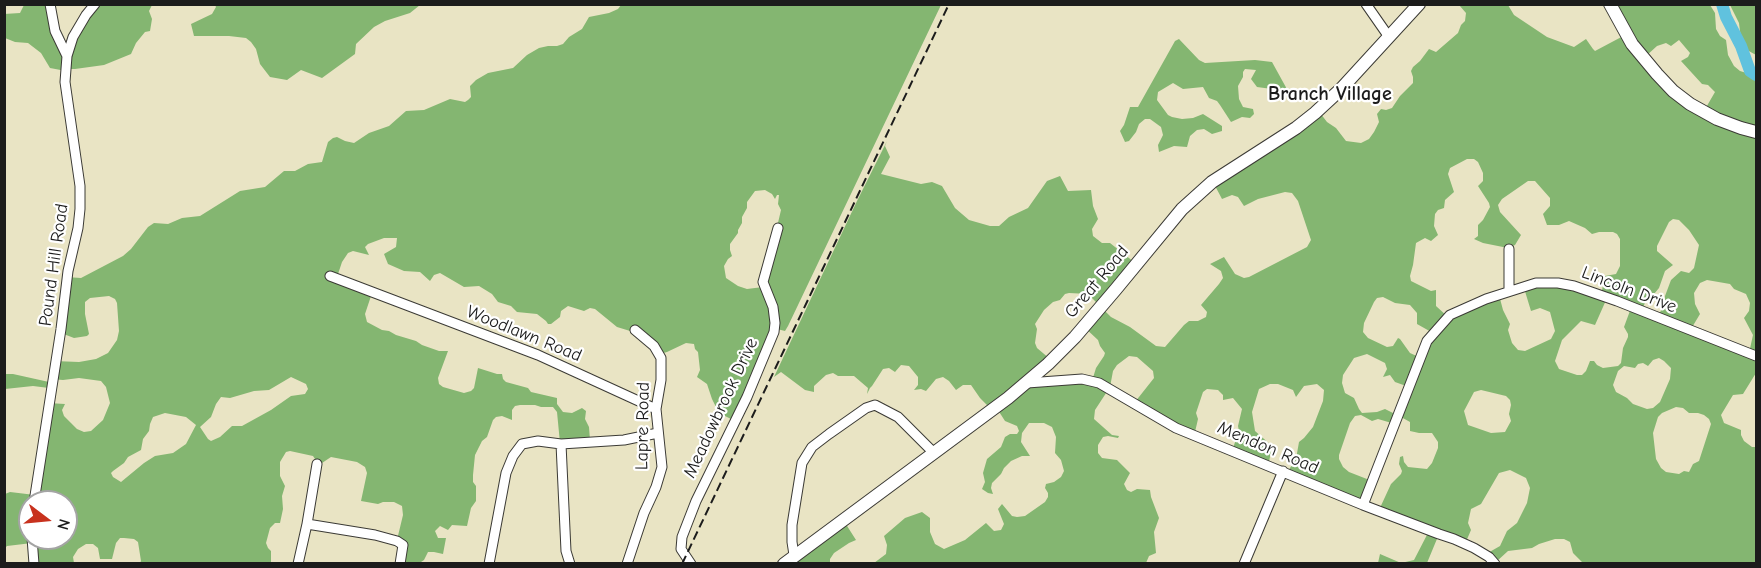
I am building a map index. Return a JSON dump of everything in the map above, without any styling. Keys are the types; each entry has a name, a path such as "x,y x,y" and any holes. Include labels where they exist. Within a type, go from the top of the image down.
{"main road":[{"name":"Great Road","path":"784,564 1027,383 1075,337 1190,202 1212,182 1296,128 1315,113 1341,89 1419,4"},
{"path":"1610,4 1632,44 1673,91 1690,104 1717,119 1756,132"}],"street":[{"path":"50,4 55,32 67,56"},
{"name":"Pound Hill Road","path":"36,490 62,328 68,271 80,209 80,186 65,82 67,56 74,37 95,4"},
{"path":"1365,4 1389,37"},
{"name":"Meadowbrook Drive","path":"691,564 681,549 682,537 696,501 747,398 774,332 773,307 763,282 778,228"},
{"path":"1509,249 1509,291"},
{"name":"Woodlawn Road","path":"330,276 538,355 656,409"},
{"name":"Lincoln Drive","path":"1363,505 1427,341 1450,315 1466,307 1536,283 1558,283 1617,301 1756,356"},
{"name":"Lapre Road","path":"627,564 662,467 656,409 661,380 661,358 654,346 635,330"},
{"name":"Mendon Road","path":"1027,383 1082,379 1099,384 1176,428 1363,505 1454,539 1474,548 1495,564"},
{"path":"795,555 792,525 802,463 812,447 866,408 875,405 898,417 934,453"},
{"path":"489,564 506,473 513,456 522,444 538,441 561,444 624,440 658,433"},
{"path":"561,444 566,551 570,564"},
{"path":"298,564 317,464"},
{"path":"1244,564 1283,471"},
{"path":"307,524 375,535 403,545 400,564"}],"green space":[{"path":"215,4 420,5 410,13 374,27 356,44 355,54 322,78 301,70 287,80 270,77 260,64 256,49 246,38 194,36 191,24 212,14 216,7"},
{"path":"24,5 51,5 66,52 96,5 152,5 149,11 152,19 150,31 145,32 131,54 104,65 67,69 66,71 50,68 41,53 28,43 5,38 4,14 20,13"},
{"path":"621,5 941,5 788,326 785,331 773,328 733,420 719,413 707,384 697,377 700,370 698,352 694,344 686,343 660,354 640,334 617,327 595,309 590,308 584,311 568,306 561,311 560,317 548,324 537,314 517,312 511,306 498,302 492,294 479,286 464,287 440,273 434,275 430,281 420,272 404,271 388,264 384,254 396,247 397,238 384,238 365,247 369,255 353,251 348,253 337,277 372,293 365,314 367,322 422,345 439,351 448,351 438,378 439,384 443,387 464,393 471,391 474,388 478,368 502,374 506,382 528,388 531,392 557,398 557,404 563,412 572,413 582,408 586,411 585,419 589,427 590,440 560,443 557,412 553,407 520,405 515,406 512,410 512,420 502,416 496,417 475,455 473,482 476,486 476,501 471,508 467,526 452,525 448,530 440,526 435,531 438,538 446,538 443,554 428,552 421,562 403,562 397,540 403,515 402,506 394,502 378,504 361,501 367,473 365,467 357,462 331,457 319,465 313,456 290,451 286,452 280,462 280,476 285,486 280,523 275,523 270,528 266,543 271,551 271,563 140,563 138,542 124,538 120,538 116,543 112,559 100,559 98,548 93,544 86,544 78,549 78,490 36,490 48,403 65,404 62,410 64,416 77,429 84,432 91,431 103,420 110,403 106,387 101,381 79,378 51,379 54,361 79,362 96,359 108,353 117,340 119,331 117,303 109,296 90,298 85,302 89,334 87,336 74,338 61,333 66,277 81,278 123,256 154,223 168,224 182,218 200,216 240,191 265,187 284,171 295,171 308,164 322,162 328,142 333,138 337,137 354,143 369,133 389,126 406,111 424,110 450,99 465,102 471,97 470,86 476,80 488,73 513,68 539,48 563,44 582,29 589,17 609,13","holes":["765,190 775,199 779,195 778,204 781,210 763,287 747,289 726,278 724,266 732,256 730,244 738,233 747,202 755,191","291,377 306,384 308,389 305,394 291,396 242,426 232,426 220,437 211,441 200,427 211,417 221,397 230,398 254,391 269,390","165,413 186,417 196,425 186,444 173,453 155,456 121,482 113,477 111,473 128,457 141,450 143,439 149,431 153,417"]},
{"path":"1459,5 1508,5 1514,15 1547,37 1574,47 1586,39 1595,51 1627,34 1612,5 1710,5 1715,13 1716,29 1726,40 1728,55 1734,66 1740,71 1756,76 1756,373 1743,394 1733,395 1721,415 1724,423 1741,430 1744,441 1756,447 1756,563 1583,563 1573,553 1570,542 1564,539 1555,539 1532,548 1508,551 1496,562 1486,554 1500,546 1507,531 1517,523 1527,503 1530,488 1526,478 1510,470 1499,473 1481,504 1471,509 1468,523 1471,530 1465,544 1439,534 1427,563 1401,563 1414,560 1429,531 1379,510 1391,484 1401,474 1400,457 1403,456 1408,467 1427,469 1432,463 1438,442 1432,433 1410,431 1410,422 1401,417 1395,424 1378,419 1372,421 1361,415 1355,416 1350,423 1339,459 1349,472 1372,481 1365,502 1288,471 1296,459 1299,442 1313,427 1323,401 1324,390 1317,384 1304,386 1296,397 1293,390 1278,384 1270,384 1259,389 1252,412 1255,431 1272,446 1269,462 1233,448 1239,431 1242,409 1233,398 1223,400 1223,395 1218,390 1207,389 1203,392 1196,413 1198,419 1193,433 1135,402 1154,378 1153,371 1137,357 1129,356 1113,371 1110,387 1095,410 1094,419 1112,435 1119,436 1118,438 1103,437 1098,445 1098,453 1102,458 1117,460 1130,473 1124,484 1127,490 1131,492 1137,489 1150,490 1159,518 1154,532 1156,553 1149,556 1146,563 874,563 886,554 887,545 884,536 905,518 922,512 930,518 930,532 935,544 944,549 965,540 986,523 994,531 1001,530 1004,524 998,509 1002,504 1012,516 1025,516 1045,502 1048,497 1046,484 1061,477 1064,471 1061,460 1055,453 1056,437 1052,427 1044,423 1029,423 1022,433 1021,442 1030,456 1022,456 1011,461 1004,468 992,483 993,494 982,489 985,482 983,473 987,459 1001,447 1005,437 1017,434 1019,431 1017,426 1005,421 996,407 991,409 971,385 963,385 956,390 943,377 936,379 926,391 914,390 918,385 918,377 909,366 901,365 895,372 889,368 883,369 867,394 868,388 854,376 838,376 833,373 826,375 814,386 814,392 805,390 781,372 774,377 887,141 885,146 890,157 881,174 921,184 932,182 942,186 955,208 969,220 990,226 999,226 1009,217 1028,208 1047,181 1060,176 1068,191 1091,190 1093,206 1098,219 1092,229 1093,236 1102,243 1110,243 1134,262 1099,305 1111,317 1130,327 1156,346 1165,347 1189,321 1198,321 1206,317 1207,312 1201,305 1223,278 1221,271 1210,264 1224,257 1235,274 1244,278 1249,277 1307,247 1311,240 1298,201 1292,193 1285,192 1258,199 1244,206 1238,197 1232,195 1222,199 1213,182 1317,109 1346,141 1361,143 1369,139 1379,122 1377,114 1381,109 1392,108 1413,83 1411,71 1413,67 1429,49 1436,52 1458,33 1465,21 1466,13","holes":["1679,40 1690,53 1681,61 1702,84 1708,85 1715,92 1704,111 1664,82 1646,56 1657,46 1666,43 1671,46","1467,159 1474,159 1478,162 1483,173 1483,181 1478,186 1490,207 1478,225 1478,236 1474,239 1508,248 1515,245 1521,235 1500,212 1498,205 1502,199 1528,181 1535,181 1550,198 1550,206 1543,214 1547,225 1559,225 1569,221 1592,234 1599,232 1617,234 1620,239 1620,266 1616,274 1605,276 1601,295 1537,283 1524,288 1531,311 1540,308 1550,312 1555,331 1551,339 1525,351 1518,350 1512,343 1508,330 1510,324 1499,295 1448,317 1436,306 1436,290 1431,291 1411,281 1410,276 1416,243 1425,238 1431,241 1438,235 1434,226 1435,214 1444,208 1445,200 1454,192 1448,174 1450,168","1673,219 1679,220 1699,245 1694,268 1689,273 1681,271 1671,280 1664,306 1657,317 1642,310 1647,298 1659,288 1665,271 1673,265 1657,251 1657,246 1669,222","1707,280 1730,284 1734,289 1746,294 1750,303 1749,311 1744,318 1753,335 1749,353 1691,329 1700,314 1695,304 1694,293 1700,283","1065,294 1088,294 1099,305 1083,326 1098,340 1105,353 1096,368 1092,381 1032,379 1050,359 1037,348 1035,343 1037,329 1035,324 1044,310","1383,297 1395,303 1410,305 1417,313 1417,324 1433,333 1421,358 1410,353 1398,338 1393,346 1387,347 1368,338 1363,332 1364,323 1377,298","1607,298 1631,308 1624,327 1628,337 1623,348 1621,363 1618,366 1603,368 1594,361 1590,361 1582,375 1559,369 1555,361 1562,340 1581,321 1595,325","1367,354 1385,363 1387,369 1383,377 1390,375 1395,382 1409,387 1397,415 1385,409 1362,413 1354,398 1345,393 1342,383 1343,375 1354,358","1659,358 1671,368 1670,379 1660,402 1653,408 1647,409 1633,404 1616,392 1613,385 1618,371 1624,366 1635,368 1638,364 1643,363 1648,366 1653,360","1481,390 1506,396 1510,400 1511,421 1505,432 1491,433 1468,425 1464,411 1474,392","1676,407 1683,408 1689,413 1704,415 1711,424 1699,461 1693,464 1689,472 1684,471 1679,474 1666,472 1661,468 1656,459 1653,433 1658,417"]},
{"path":"1730,5 1756,5 1756,55 1747,50 1741,39 1739,23"},
{"path":"1179,39 1199,60 1205,63 1255,60 1272,62 1288,91 1278,93 1272,89 1257,87 1251,79 1256,70 1245,69 1238,86 1239,99 1243,107 1253,109 1254,114 1250,118 1242,117 1231,122 1217,101 1209,98 1203,87 1183,89 1173,83 1158,92 1157,100 1168,115 1182,119 1203,114 1222,126 1222,131 1212,134 1204,129 1197,130 1190,136 1187,147 1174,146 1159,152 1158,145 1163,135 1161,127 1150,119 1145,119 1139,124 1129,141 1125,142 1120,131 1130,107 1138,107 1175,41"},
{"path":"4,374 49,382 49,388 33,386 5,389"},
{"path":"18,493 18,545 5,548 5,494"},
{"path":"842,518 856,540 834,553 830,563 781,564"},
{"path":"33,550 77,550 73,557 74,563 35,563"},
{"path":"1380,554 1401,563 1378,563"}],"waterway":[{"path":"1722,4 1750,71 1756,75"}],"railway":[{"path":"682,564 949,4"}],"district":[{"name":"Branch Village","path":"1330,94"}]}
